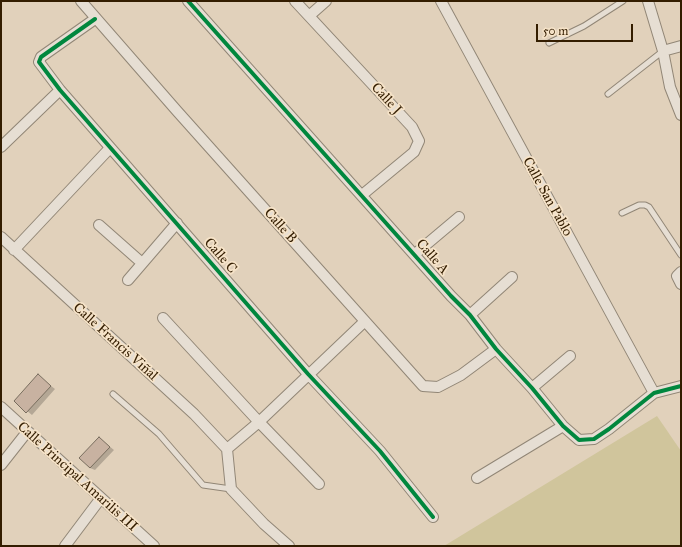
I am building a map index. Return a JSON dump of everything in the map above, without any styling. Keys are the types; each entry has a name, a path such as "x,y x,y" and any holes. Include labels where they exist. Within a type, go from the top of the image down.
{"street":[{"name":"Calle B","path":"80,1 364,322 423,386 438,388 460,375 496,348"},
{"name":"Calle A","path":"188,1 470,314 496,348 532,388 563,426 579,440 594,439 654,393 681,386"},
{"name":"Calle J","path":"295,1 412,127 419,141 414,152 362,195"},
{"path":"309,16 326,1"},
{"name":"Calle San Pablo","path":"441,1 654,393"},
{"path":"648,1 663,51 670,87 681,115"},
{"name":"Calle C","path":"95,19 41,57 39,62 60,90 110,148 308,374 380,452 433,517"},
{"path":"663,51 681,46"},
{"path":"1,147 60,90"},
{"path":"14,250 110,148"},
{"path":"415,254 459,217"},
{"path":"128,280 177,223"},
{"path":"99,225 142,264"},
{"name":"Calle Francis Viñal","path":"1,237 194,414 227,449"},
{"path":"681,272 677,276 681,284"},
{"path":"470,314 512,277"},
{"path":"163,318 259,422 319,484"},
{"path":"289,546 264,524 231,489 227,449 259,422 364,322"},
{"path":"532,388 570,356"},
{"name":"Calle Principal Amarilis III","path":"1,407 154,546"},
{"path":"476,478 563,426"},
{"path":"1,465 27,432"},
{"path":"65,546 101,498"}],"lane":[{"path":"549,43 584,26 623,1"},
{"path":"608,94 663,51"},
{"path":"622,214 639,205 649,207 681,255"},
{"path":"113,394 159,434 191,473 203,485 231,489"}],"shaded area":[{"path":"657,416 681,451 681,546 444,546"}],"building":[{"path":"38,374 51,386 26,413 14,401"},
{"path":"99,437 110,447 90,468 79,458"}],"cycle path":[{"path":"188,1 451,296 470,315 496,349 532,388 563,426 579,440 594,439 654,393 681,386"},
{"path":"95,19 41,57 39,62 60,90 308,374 380,451 433,517"}]}
